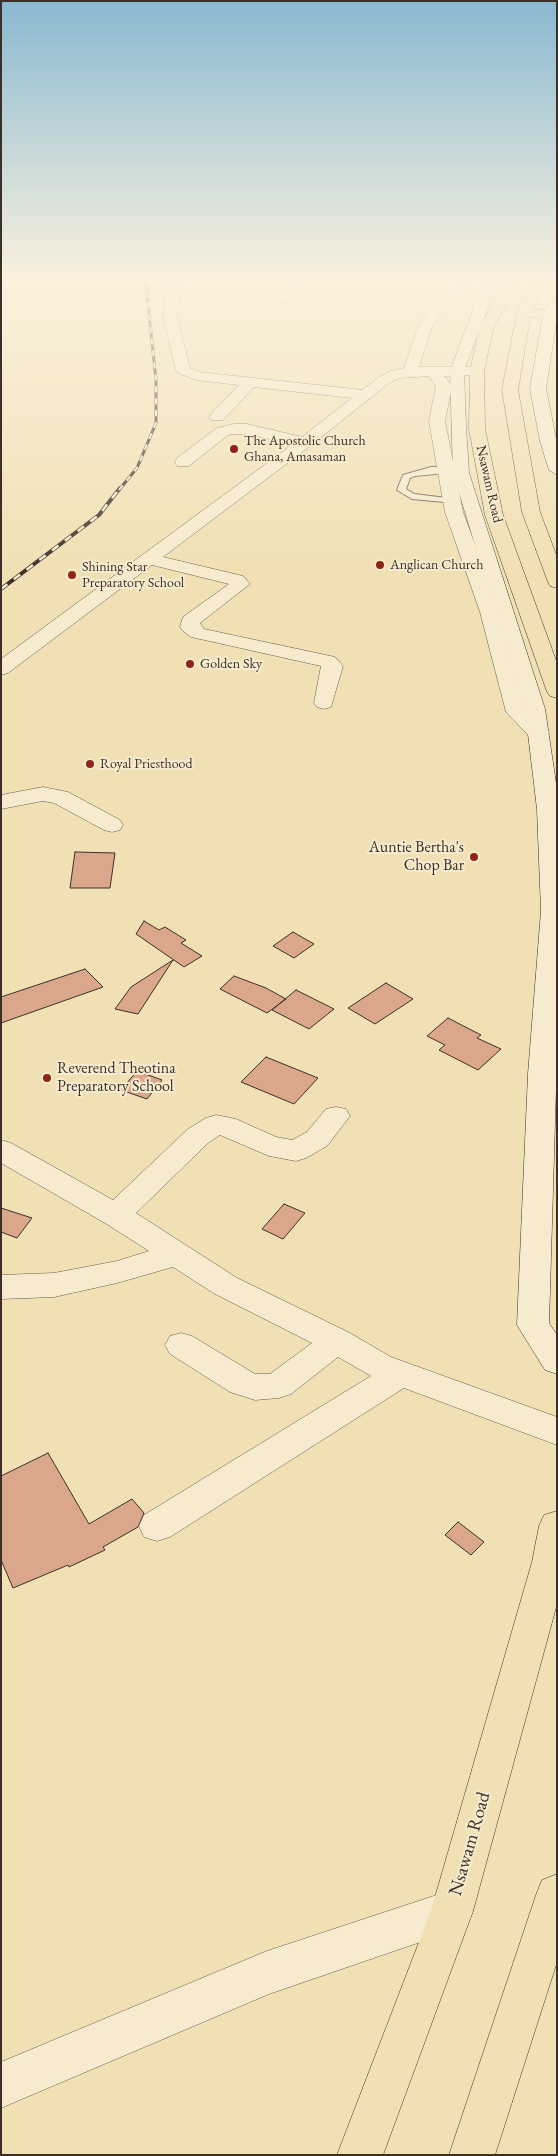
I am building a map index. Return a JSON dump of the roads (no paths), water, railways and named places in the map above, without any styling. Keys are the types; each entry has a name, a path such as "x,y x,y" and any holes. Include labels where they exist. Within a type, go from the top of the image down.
{"highway":[{"name":"Nsawam Road","path":"468,377 494,515 557,692"},
{"path":"512,377 510,390 531,512 557,582"},
{"name":"Nsawam Road","path":"360,2155 452,1911 550,1562 557,1526"},
{"path":"472,2155 557,1895"}],"street":[{"path":"202,377 367,395"},
{"path":"1,669 391,377"},
{"path":"437,377 444,386 437,421 452,501 490,612 516,712 538,732"},
{"path":"467,377 461,474 535,709 548,809 553,911 542,1074 533,1325 557,1360"},
{"path":"541,377 538,389 548,441 557,470"},
{"path":"216,417 250,382"},
{"path":"183,462 223,431 234,429 247,429 305,442"},
{"path":"149,559 236,580 241,584 190,621 190,627 198,633 328,661 333,666 324,703"},
{"path":"1,802 43,794 60,797 112,825"},
{"path":"116,1215 198,1136 216,1125 236,1129 268,1146 296,1151 317,1139 336,1116"},
{"path":"1,1150 116,1215 174,1255 226,1286 337,1342 379,1366 557,1431"},
{"path":"1,1287 54,1285 117,1272 174,1255"},
{"path":"181,1345 242,1383 255,1387 270,1387 280,1385 337,1342"},
{"path":"157,1526 401,1374"},
{"path":"1,2085 267,1974 452,1911"}],"lane":[{"path":"446,470 431,470 412,474 406,477 401,490 412,496 452,501"}],"railway":[{"path":"119,490 137,468 156,423 156,377"},
{"path":"1,589 99,515 120,488"}],"place":[{"name":"The Apostolic Church Ghana, Amasaman","path":"234,449"},
{"name":"Anglican Church","path":"380,565"},
{"name":"Shining Star Preparatory School","path":"72,575"},
{"name":"Golden Sky","path":"190,664"},
{"name":"Royal Priesthood","path":"90,764"},
{"name":"Auntie Bertha's Chop Bar","path":"474,857"},
{"name":"Reverend Theotina Preparatory School","path":"47,1078"}]}
